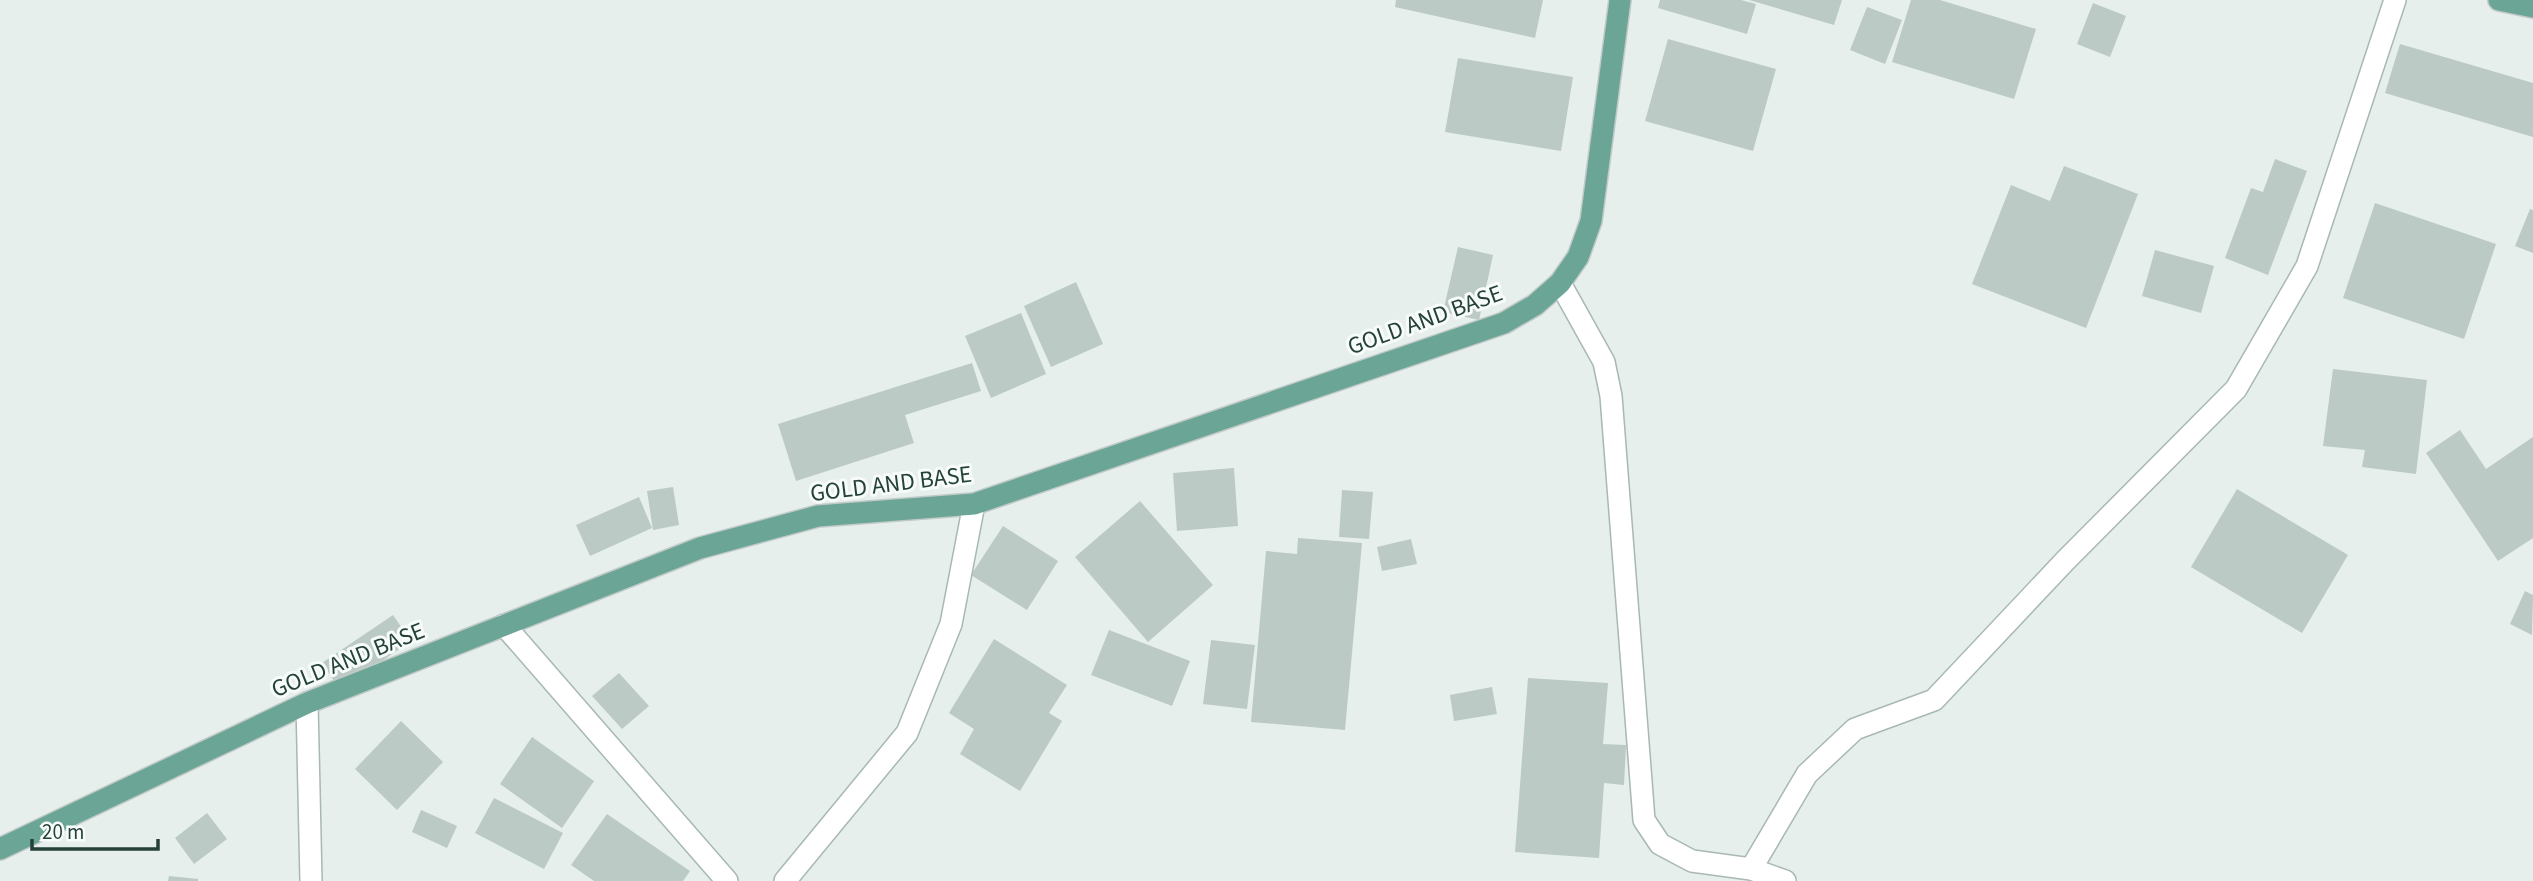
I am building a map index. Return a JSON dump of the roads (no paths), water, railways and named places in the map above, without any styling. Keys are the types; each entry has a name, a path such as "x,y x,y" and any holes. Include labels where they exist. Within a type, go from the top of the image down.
{"main road":[{"name":"GOLD AND BASE","path":"0,849 307,703 700,548 818,516 974,504 1504,323 1535,305 1560,283 1578,257 1591,220 1620,0"},
{"path":"2499,0 2533,6"}],"street":[{"path":"1751,869 1807,774 1855,729 1934,699 2065,561 2236,388 2307,266 2395,0"},
{"path":"1560,283 1604,362 1611,396 1644,820 1660,844 1692,871 1751,869 1785,881"},
{"path":"785,881 906,733 951,624 974,504"},
{"path":"504,625 727,881"},
{"path":"307,703 311,881"}]}
